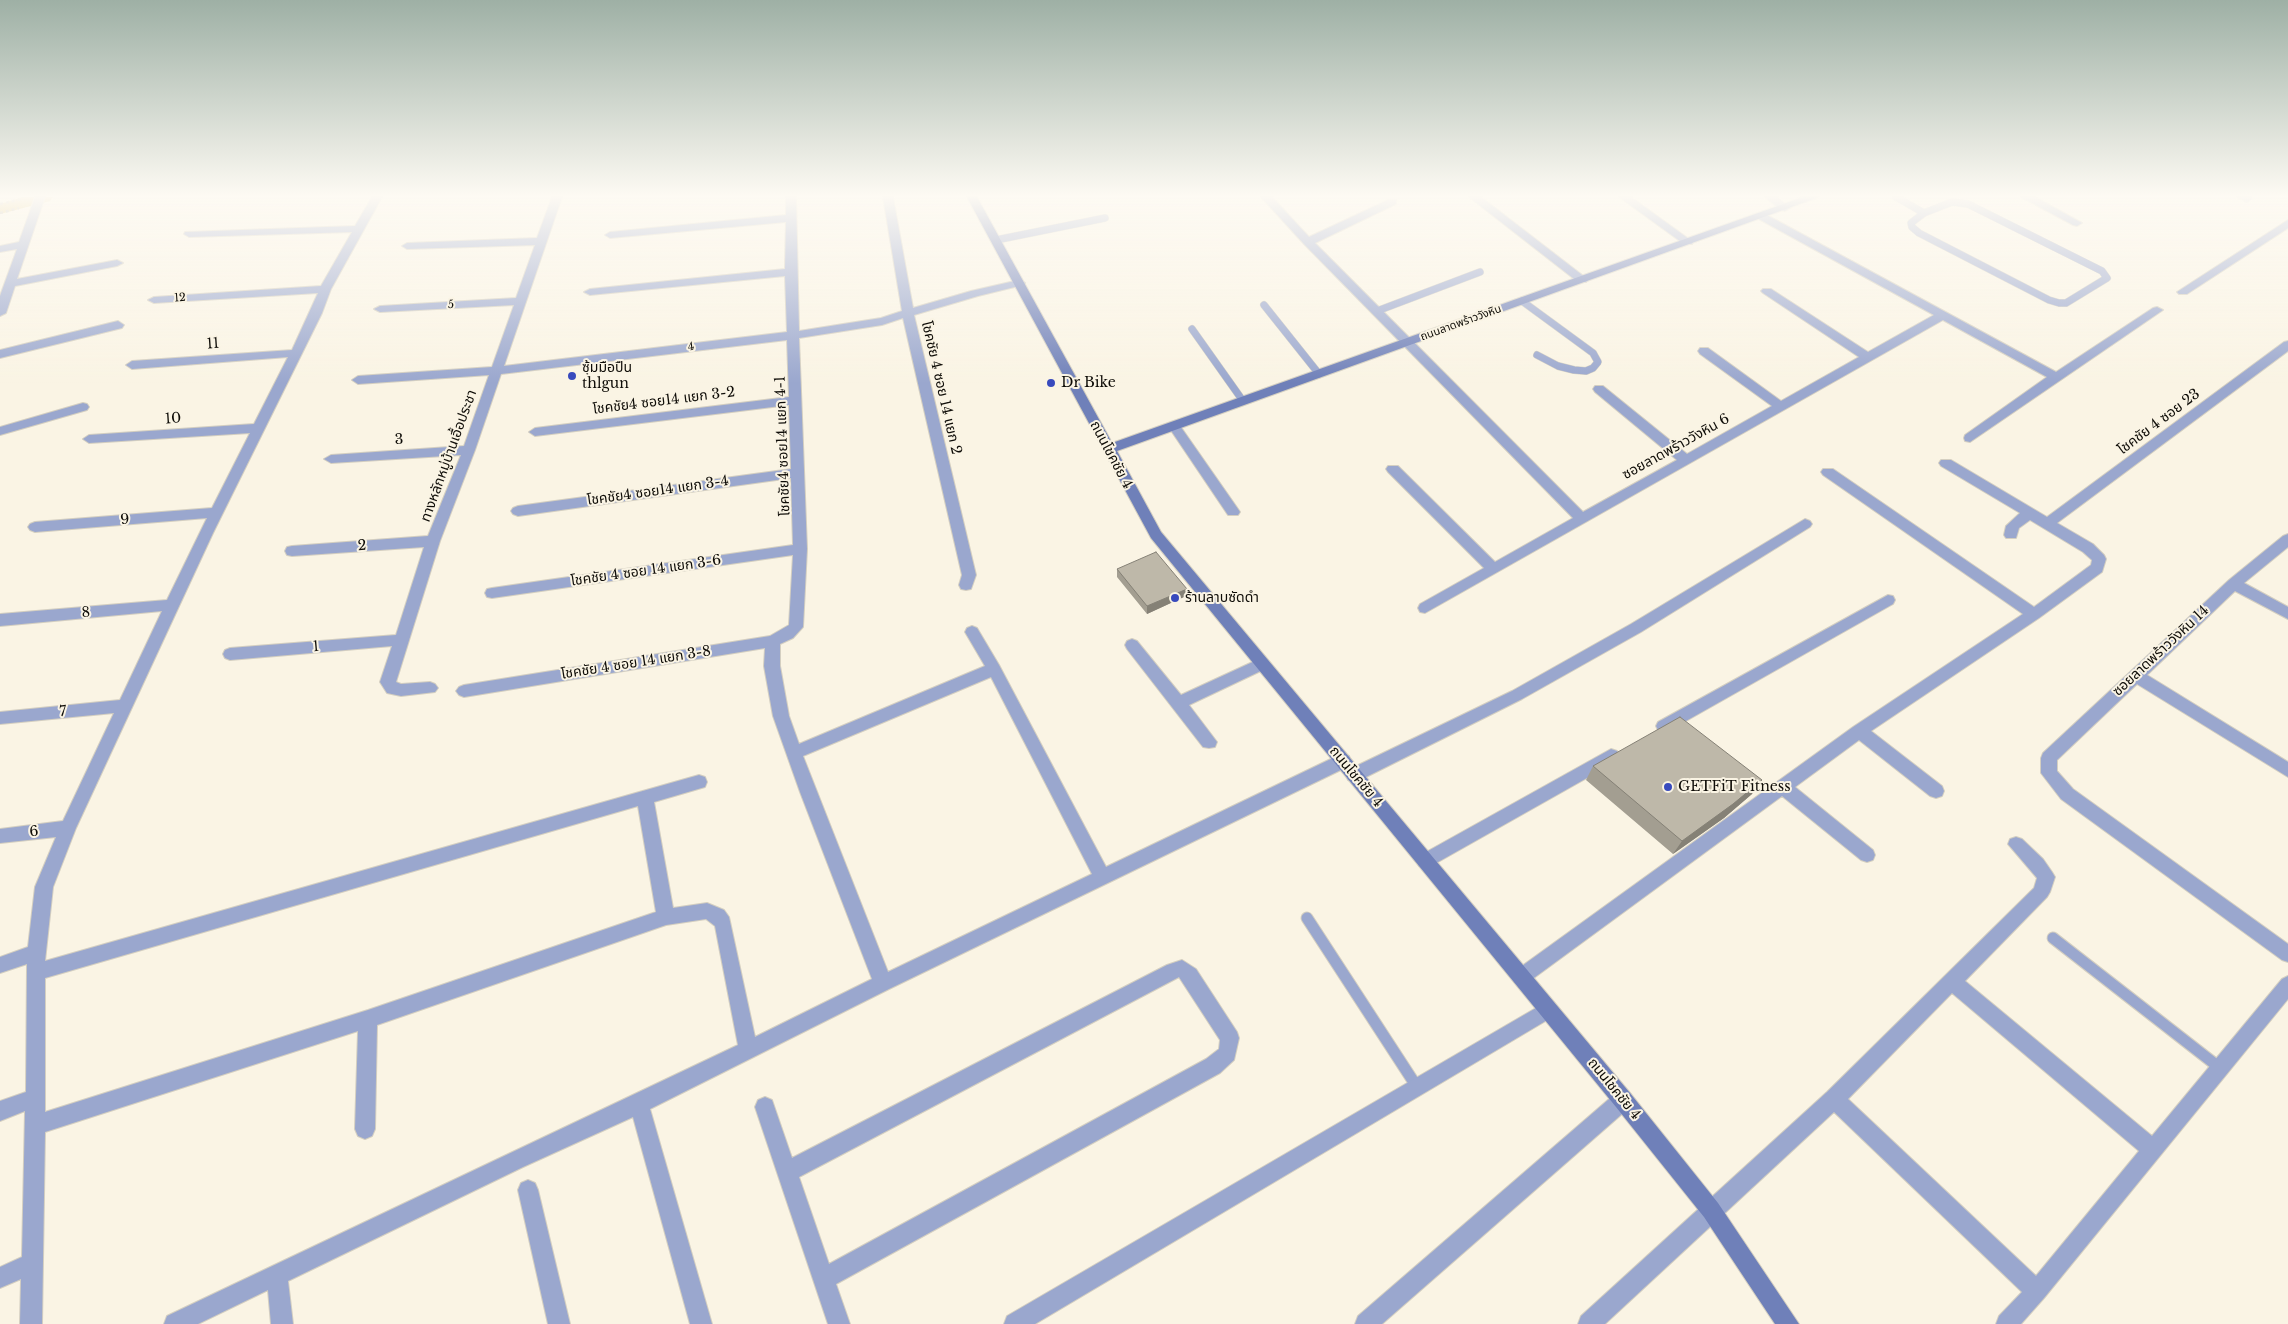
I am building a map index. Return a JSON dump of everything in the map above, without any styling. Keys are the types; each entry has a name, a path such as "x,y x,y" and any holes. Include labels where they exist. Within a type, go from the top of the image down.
{"main road":[{"name":"ถนนโชคชัย 4","path":"1006,259 1156,536 1623,1100 1711,1210 1788,1324"},
{"name":"ถนนลาดพร้าววังหิน","path":"1108,449 1641,259"}],"street":[{"path":"0,313 19,259"},
{"path":"31,1324 36,953 44,887 68,828 216,512 342,259"},
{"name":"ทางหลักหมู่บ้านเอื้อประชา","path":"430,688 392,689 388,682 433,542 469,450 536,259"},
{"name":"โชคชัย4 ซอย14 แยก 4-1","path":"791,259 799,472 800,549 798,618"},
{"name":"โชคชัย 4 ซอย 14 แยก 2","path":"898,259 908,315 969,575 966,585"},
{"path":"1325,259 1581,518"},
{"path":"1554,259 1582,280"},
{"path":"1840,259 2056,377"},
{"path":"2183,292 2234,259"},
{"path":"10,284 117,263"},
{"path":"590,292 791,272"},
{"name":"4","path":"358,380 496,371 795,335 908,315 975,293 1019,283"},
{"name":"12","path":"154,300 325,289"},
{"path":"1767,290 1867,357"},
{"name":"5","path":"380,310 521,300"},
{"path":"1970,438 2056,377 2157,310"},
{"name":"ซอยลาดพร้าววังหิน 6","path":"1425,608 1581,518 1943,315"},
{"path":"0,354 118,325"},
{"name":"โชคชัย 4 ซอย 23","path":"2048,524 2288,345"},
{"path":"1704,351 1780,406"},
{"name":"11","path":"132,365 296,353"},
{"path":"1599,389 1685,460"},
{"name":"โชคชัย4 ซอย14 แยก 3-2","path":"535,432 796,400"},
{"path":"0,430 83,407"},
{"path":"1174,426 1233,512"},
{"name":"10","path":"89,439 258,428"},
{"name":"3","path":"331,459 469,450"},
{"path":"1521,977 1859,731 2034,614 2096,568 2099,559 2088,548 1946,463"},
{"path":"1393,469 1493,570"},
{"name":"โชคชัย4 ซอย14 แยก 3-4","path":"518,511 799,472"},
{"path":"1828,472 2034,614"},
{"name":"9","path":"34,527 216,512"},
{"path":"2011,535 2012,526 2029,513"},
{"path":"175,1324 516,1160 639,1104 883,983 1102,878 1517,695 1636,628 1805,524"},
{"name":"ซอยลาดพร้าววังหิน 14","path":"2288,539 2234,584 2048,758 2049,773 2066,794 2288,954"},
{"name":"2","path":"292,550 433,542"},
{"name":"โชคชัย 4 ซอย 14 แยก 3-6","path":"492,593 800,549"},
{"path":"2234,584 2288,614"},
{"path":"1648,735 1888,600"},
{"name":"8","path":"0,620 172,605"},
{"name":"โชคชัย 4 ซอย 14 แยก 3-8","path":"464,691 773,641 788,634 796,627 798,618"},
{"path":"972,632 994,669 1102,878"},
{"name":"1","path":"230,654 402,640"},
{"path":"773,641 772,666 781,716 883,983"},
{"path":"1132,645 1180,703 1209,742"},
{"path":"1180,703 1262,664"},
{"path":"794,753 994,669"},
{"path":"2135,675 2288,770"},
{"name":"7","path":"0,718 125,706"},
{"path":"1859,731 1936,791"},
{"path":"1425,861 1622,750"},
{"path":"36,972 699,782"},
{"path":"1783,787 1867,855"},
{"path":"645,797 666,917"},
{"name":"6","path":"0,836 68,828"},
{"path":"1589,1324 1834,1099 2042,892 2046,877 2037,864 2016,844"},
{"path":"35,1125 368,1019 666,917 706,911 718,916 724,923 748,1049"},
{"path":"0,965 36,953"},
{"path":"786,1172 1182,968 1190,975 1230,1038 1227,1054 1213,1066 823,1279"},
{"path":"1953,982 2153,1150"},
{"path":"2007,1324 2037,1291 2288,985"},
{"path":"1015,1324 1548,1010"},
{"path":"365,1128 368,1019"},
{"path":"0,1111 34,1098"},
{"path":"1834,1099 2037,1291"},
{"path":"1366,1324 1623,1100"},
{"path":"639,1104 701,1324"},
{"path":"765,1107 839,1324"},
{"path":"528,1190 559,1324"},
{"path":"0,1278 33,1263"},
{"path":"277,1276 282,1324"}],"lane":[{"path":"1971,259 2059,303 2066,303 2107,278 2102,271 2078,259"},
{"path":"1377,311 1480,272"},
{"path":"1522,301 1593,353 1598,362 1593,368 1586,371 1574,370 1558,366 1537,355"},
{"path":"1264,305 1319,374"},
{"path":"1192,329 1243,401"},
{"path":"1307,918 1417,1087"},
{"path":"2053,938 2220,1068"}],"building":[{"path":"1156,552 1187,589 1147,606 1117,569"},
{"name":"GETFiT Fitness","path":"1680,717 1762,780 1733,804 1682,841 1593,766"}],"place":[{"name":"ซุ้มมือปืน thlgun","path":"572,376"},
{"name":"Dr Bike","path":"1051,383"},
{"name":"ร้านลาบซัดดำ","path":"1175,598"},
{"name":"GETFiT Fitness","path":"1668,787"}]}
